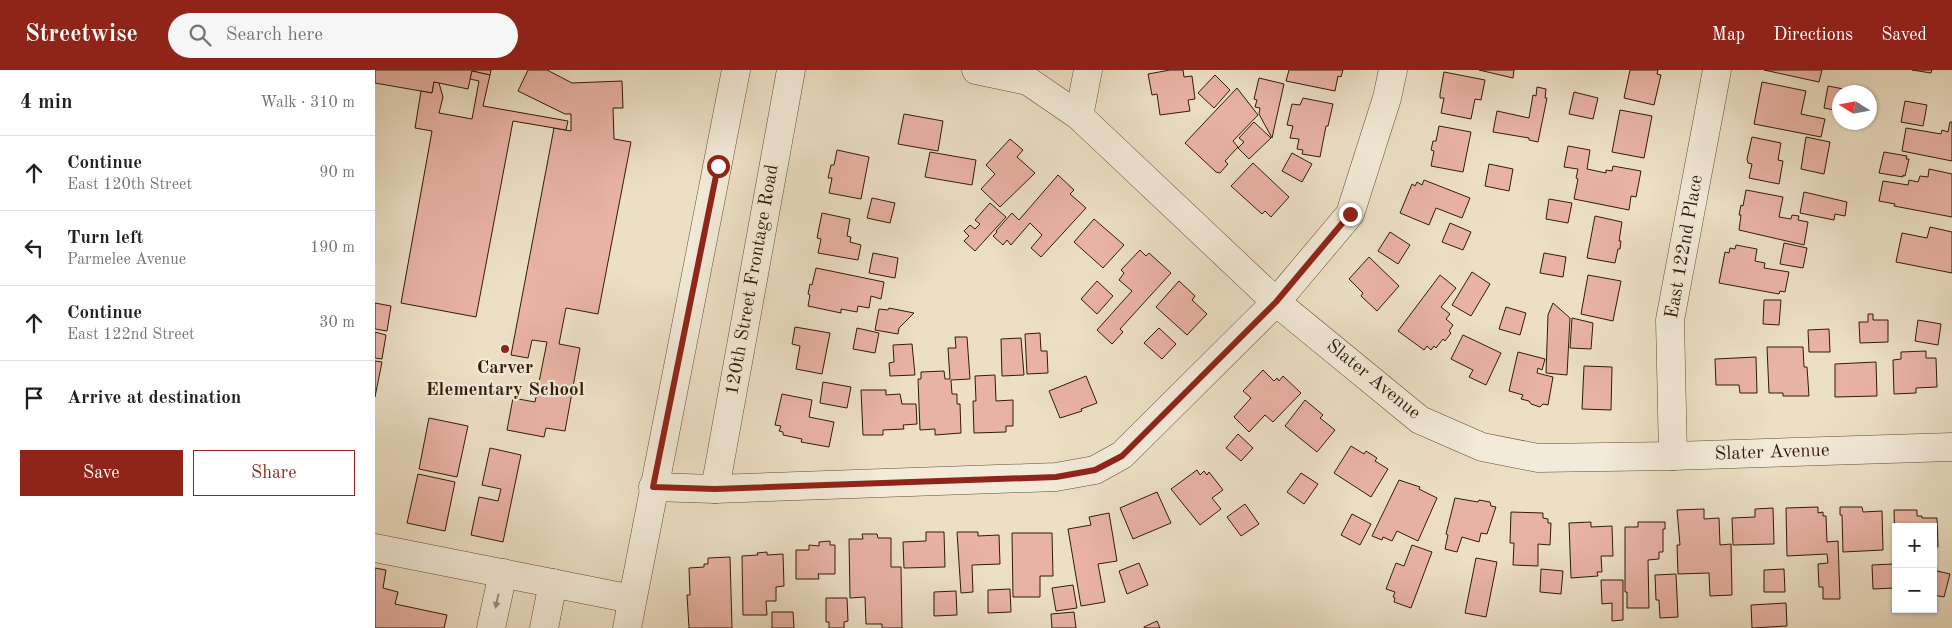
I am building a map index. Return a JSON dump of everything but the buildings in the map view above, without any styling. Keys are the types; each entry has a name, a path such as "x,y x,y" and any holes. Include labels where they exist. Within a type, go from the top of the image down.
{"street":[{"path":"627,628 653,487 736,70"},
{"name":"120th Street Frontage Road","path":"715,489 791,70"},
{"name":"Slater Avenue","path":"976,70 1028,81 1079,116 1276,302 1420,420 1482,447 1539,458 1673,456 1952,447"},
{"path":"1079,116 1088,70"},
{"path":"653,487 715,489 1056,477 1095,470 1122,456 1276,302 1350,214 1387,98 1393,70"},
{"name":"East 122nd Place","path":"1673,456 1670,320 1717,70"},
{"path":"375,548 632,599"},
{"path":"491,628 503,573"},
{"path":"544,628 553,583"}],"place":[{"name":"Carver Elementary School","path":"505,349"}],"route":[{"path":"718,166 653,487 715,489 1056,477 1095,470 1122,456 1276,302 1350,214"}]}
